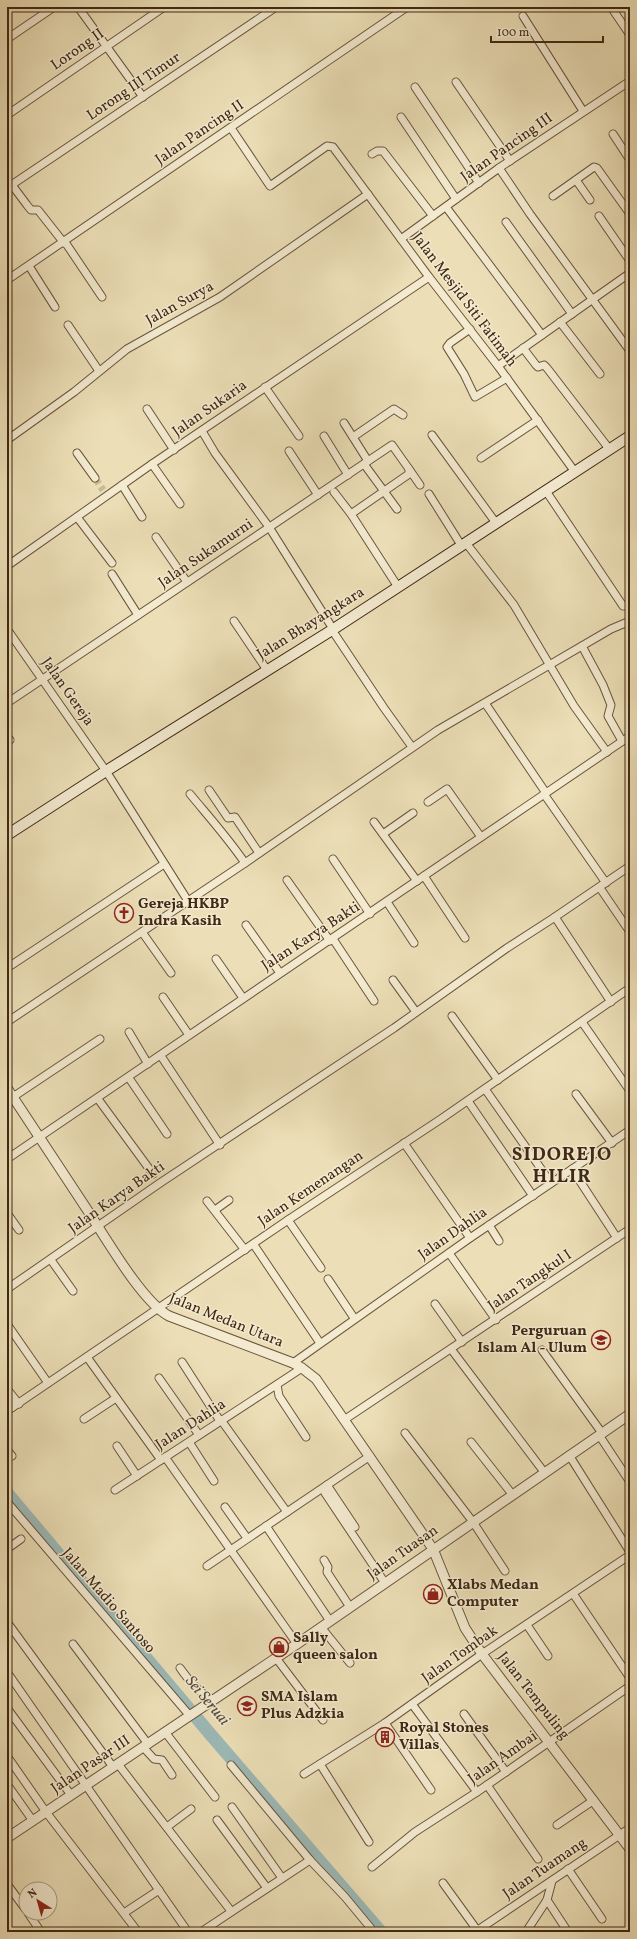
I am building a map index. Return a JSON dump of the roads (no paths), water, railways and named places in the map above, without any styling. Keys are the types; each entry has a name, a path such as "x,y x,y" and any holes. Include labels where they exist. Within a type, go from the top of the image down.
{"main road":[{"name":"Jalan Bhayangkara","path":"7,835 106,771 332,630 630,436"}],"street":[{"path":"7,39 54,7"},
{"path":"78,7 143,97"},
{"name":"Lorong II","path":"7,115 164,7"},
{"name":"Lorong III Timur","path":"10,187 276,7"},
{"name":"Jalan Pancing II","path":"7,280 231,128 398,10 407,7"},
{"path":"611,7 630,35"},
{"path":"523,16 583,111"},
{"name":"Jalan Pancing III","path":"401,239 499,168 630,81"},
{"path":"456,82 510,161"},
{"path":"414,87 479,183"},
{"path":"401,117 456,199"},
{"name":"Jalan Mesjid Siti Fatimah","path":"231,128 270,186 327,146 331,146 507,378 575,472"},
{"path":"613,134 630,160"},
{"path":"372,154 376,151 383,151 433,216"},
{"path":"499,168 530,214 630,351"},
{"path":"553,196 591,168 597,168 630,214"},
{"path":"576,180 590,200"},
{"path":"10,187 31,210 37,209 64,242 102,297"},
{"name":"Jalan Surya","path":"7,440 74,392 127,350 220,297 368,194"},
{"path":"446,207 542,335"},
{"path":"599,216 630,261"},
{"path":"506,222 572,314"},
{"path":"29,266 55,307"},
{"path":"498,366 630,273"},
{"name":"Jalan Sukaria","path":"7,566 77,517 105,493 122,486 265,387 429,277"},
{"path":"560,322 600,374"},
{"path":"68,325 99,371"},
{"path":"470,329 450,343 447,347 464,374 475,397 507,378"},
{"path":"523,348 538,367 544,365 547,368 610,450"},
{"path":"265,387 298,436"},
{"path":"147,409 174,450"},
{"path":"353,437 394,409 403,415"},
{"path":"482,458 538,420"},
{"path":"344,423 366,462 396,509"},
{"path":"202,431 215,454 269,526 332,630 412,747"},
{"path":"432,435 496,523"},
{"path":"324,436 348,474"},
{"name":"Jalan Sukamurni","path":"7,703 392,444 409,469"},
{"path":"289,451 318,495"},
{"path":"77,453 94,478"},
{"path":"152,464 180,504"},
{"path":"409,469 420,485"},
{"path":"351,514 409,474 409,469"},
{"path":"122,486 142,517"},
{"path":"546,491 624,606"},
{"path":"334,492 351,514 398,587"},
{"path":"429,494 463,544 514,605 574,706 607,752"},
{"path":"77,517 112,563"},
{"path":"156,537 187,582"},
{"path":"112,574 138,615"},
{"path":"234,621 267,670"},
{"path":"7,1022 246,863 438,730 550,666 610,629 630,621"},
{"name":"Jalan Gereja","path":"7,629 106,771 188,901"},
{"path":"582,646 603,685 611,706 609,717 622,741"},
{"path":"485,703 603,885 630,932"},
{"name":"Jalan Karya Bakti","path":"7,1159 129,1078 243,998 332,940 630,736"},
{"path":"428,802 447,789 481,837"},
{"path":"209,790 228,818 235,817 259,853"},
{"path":"190,794 217,828 224,832 246,863"},
{"path":"383,834 413,813"},
{"path":"374,822 417,881"},
{"path":"333,859 370,914"},
{"path":"7,968 164,864"},
{"name":"Jalan Karya Bakti","path":"7,1289 99,1227 160,1183 220,1145 416,1012 507,948 556,918 630,866"},
{"path":"424,876 465,938"},
{"path":"287,880 332,940 374,1001"},
{"path":"387,902 414,943"},
{"path":"556,918 611,1002"},
{"path":"246,925 280,973"},
{"path":"142,932 171,973"},
{"path":"216,959 243,998"},
{"path":"393,980 416,1012"},
{"name":"Jalan Kemenangan","path":"13,1407 157,1308 404,1142 486,1089 630,988"},
{"path":"163,997 189,1035"},
{"path":"452,1016 498,1080"},
{"path":"582,1022 630,1091"},
{"path":"129,1032 148,1064"},
{"path":"13,1097 100,1039"},
{"path":"161,1056 220,1145"},
{"path":"129,1078 167,1134"},
{"name":"Jalan Medan Utara","path":"7,1088 136,1282 157,1308 169,1316 293,1363 302,1368 319,1383 433,1549"},
{"path":"486,1089 551,1183"},
{"path":"576,1094 612,1143"},
{"path":"98,1099 153,1174"},
{"path":"468,1101 532,1196"},
{"name":"Jalan Dahlia","path":"293,1363 354,1318 630,1130"},
{"path":"404,1142 470,1238"},
{"path":"572,1169 617,1238"},
{"path":"215,1210 229,1200"},
{"path":"207,1201 245,1250"},
{"path":"7,1213 19,1230"},
{"path":"288,1220 321,1268"},
{"path":"489,1225 499,1241"},
{"name":"Jalan Tangkul I","path":"344,1420 496,1320 630,1229"},
{"path":"254,1244 320,1343"},
{"path":"449,1253 496,1320"},
{"path":"51,1260 72,1291"},
{"path":"328,1279 354,1318"},
{"path":"435,1304 462,1342"},
{"path":"7,1324 48,1383"},
{"path":"451,1349 544,1472"},
{"path":"542,1350 600,1434 630,1482"},
{"path":"87,1357 116,1398 230,1549 297,1644"},
{"path":"182,1362 221,1420 287,1512"},
{"name":"Jalan Dahlia","path":"115,1490 302,1368"},
{"path":"159,1378 199,1435"},
{"path":"277,1384 279,1396 306,1437"},
{"path":"7,1389 13,1407"},
{"path":"84,1419 116,1398"},
{"path":"7,1399 13,1407"},
{"name":"Jalan Tuasan","path":"190,1715 297,1644 512,1494 630,1414"},
{"path":"405,1433 473,1522 505,1571"},
{"path":"188,1442 214,1481"},
{"path":"471,1442 512,1494"},
{"path":"117,1446 137,1476"},
{"path":"569,1455 630,1552"},
{"path":"206,1566 287,1512 326,1489 370,1456"},
{"path":"326,1489 355,1527"},
{"path":"326,1489 385,1582"},
{"name":"Jalan Madio Santoso","path":"7,1502 190,1715"},
{"path":"225,1507 247,1538"},
{"path":"266,1526 330,1621"},
{"path":"7,1549 21,1539"},
{"name":"Jalan Tempuling","path":"433,1549 466,1628 482,1654 550,1741 630,1849"},
{"name":"Jalan Tombak","path":"304,1774 385,1723 482,1654 574,1595 630,1556"},
{"path":"324,1560 328,1567 327,1572 350,1607"},
{"path":"574,1595 630,1678"},
{"path":"7,1622 116,1765 167,1827 230,1911"},
{"path":"527,1625 548,1656"},
{"path":"321,1627 350,1663"},
{"path":"73,1644 146,1745 154,1759 162,1760 172,1775"},
{"path":"276,1658 323,1720"},
{"path":"180,1668 190,1683 203,1694 209,1703"},
{"path":"7,1672 188,1932"},
{"name":"Jalan Ambai","path":"372,1867 415,1832 477,1792 630,1686"},
{"path":"412,1704 477,1792"},
{"path":"7,1708 71,1795"},
{"path":"464,1714 506,1772"},
{"name":"Jalan Pasar III","path":"7,1838 190,1715"},
{"path":"385,1723 432,1790"},
{"path":"165,1732 215,1797"},
{"path":"7,1756 46,1812 138,1932"},
{"path":"320,1764 369,1842"},
{"path":"231,1765 310,1860 345,1897 374,1932"},
{"path":"487,1785 538,1859"},
{"path":"9,1787 33,1820"},
{"path":"557,1825 594,1800"},
{"path":"232,1807 282,1878"},
{"path":"167,1827 191,1809"},
{"path":"217,1820 267,1888"},
{"name":"Jalan Tuamang","path":"476,1931 630,1828"},
{"path":"201,1932 230,1911 310,1860"},
{"path":"568,1869 602,1919"},
{"path":"526,1932 547,1900 552,1881"},
{"path":"443,1883 476,1931"},
{"path":"7,1884 18,1899"},
{"path":"124,1913 158,1890"},
{"path":"547,1900 568,1932"},
{"path":"33,1921 41,1932"}],"waterway":[{"name":"Sei Seruai","path":"7,1493 211,1735 381,1932"}],"tunnel":[{"path":"95,478 103,490"}],"place":[{"name":"Gereja HKBP Indra Kasih","path":"124,913"},
{"name":"Perguruan Islam Al - Ulum","path":"601,1340"},
{"name":"Xlabs Medan Computer","path":"433,1594"},
{"name":"Sally queen salon","path":"279,1647"},
{"name":"SMA Islam Plus Adzkia","path":"247,1706"},
{"name":"Royal Stones Villas","path":"385,1737"}],"district":[{"name":"SIDOREJO HILIR","path":"562,1166"}]}
